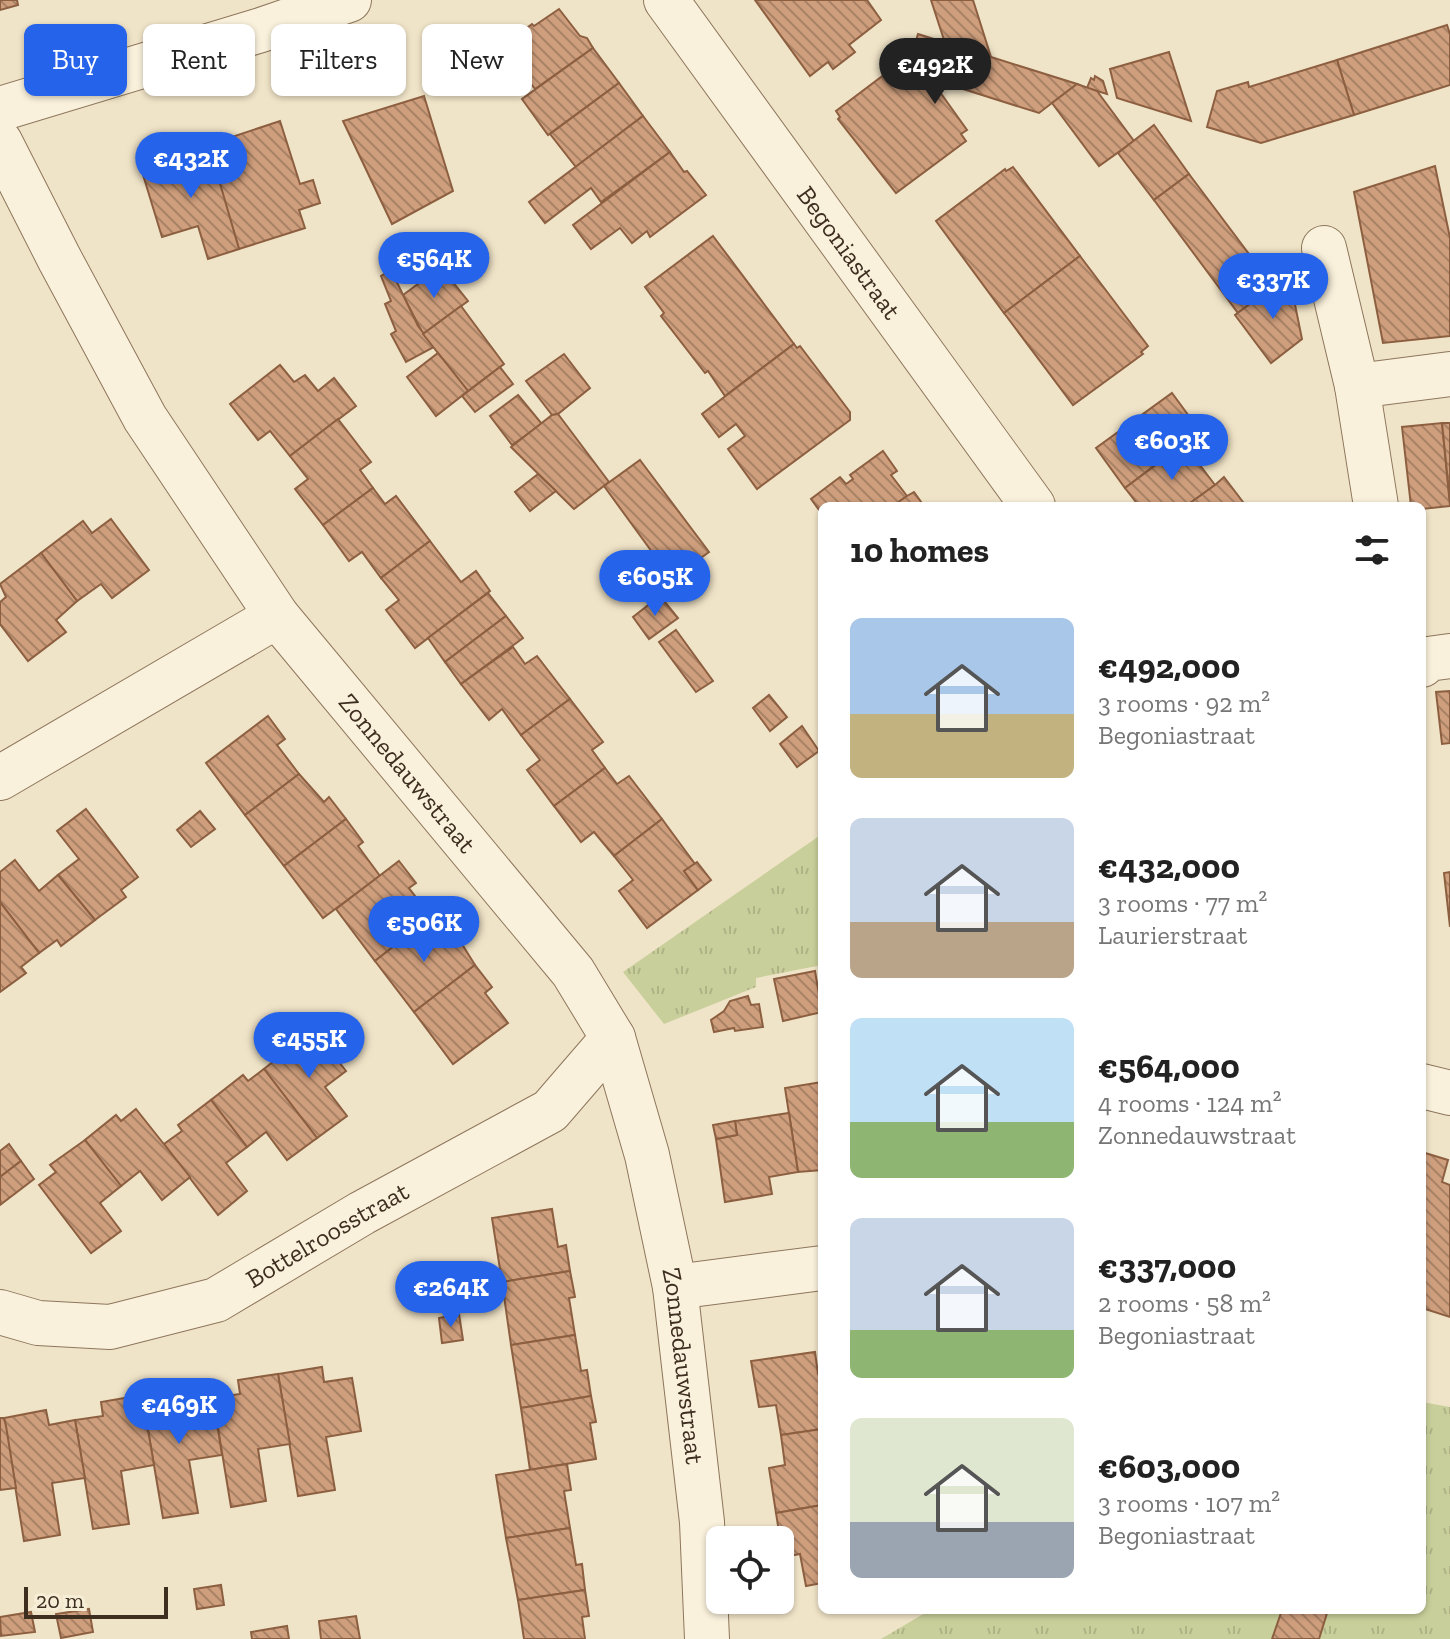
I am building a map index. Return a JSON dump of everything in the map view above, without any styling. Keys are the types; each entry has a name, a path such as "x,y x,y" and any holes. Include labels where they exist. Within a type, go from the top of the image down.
{"street":[{"path":"0,109 261,30 349,0"},
{"name":"Begoniastraat","path":"666,0 1030,502"},
{"name":"Zonnedauwstraat","path":"0,142 145,418 277,616 573,972 613,1038 647,1155 675,1287 702,1522 707,1639"},
{"path":"1324,248 1357,386 1375,502"},
{"path":"1357,386 1450,374"},
{"path":"0,778 277,616"},
{"path":"1426,661 1450,656"},
{"name":"Bottelroosstraat","path":"0,1312 38,1323 110,1327 216,1300 362,1213 550,1111 613,1038"},
{"path":"1426,1087 1450,1093"},
{"path":"675,1287 818,1269"}],"green space":[{"path":"818,837 818,966 756,978 756,987 664,1024 623,972"},
{"path":"1426,1403 1450,1407 1450,1639 881,1639 923,1614 1426,1614"}],"building":[{"path":"0,0 17,0 18,5 0,10"},
{"path":"755,0 867,0 881,20 849,45 855,52 833,69 828,62 810,76"},
{"path":"931,0 973,0 991,57 945,43"},
{"path":"559,9 593,48 535,89 532,85 532,24 534,26"},
{"path":"1447,25 1450,34 1450,85 1354,115 1337,60"},
{"path":"918,34 1077,84 1039,113 941,82 944,72 920,64 967,130 961,134 966,141 896,193 838,119 840,117 836,111 905,59 909,64"},
{"path":"593,48 619,83 548,135 522,99 532,96 532,92"},
{"path":"1169,52 1191,121 1117,98 1110,69"},
{"path":"1337,60 1354,115 1261,143 1207,127 1217,91 1248,82 1249,87"},
{"path":"1095,76 1103,81 1107,94 1087,88"},
{"path":"619,83 643,116 576,167 550,134"},
{"path":"1077,84 1097,91 1134,141 1099,166 1052,103"},
{"path":"424,96 453,191 392,224 343,121"},
{"path":"643,116 670,152 601,202 591,188 545,223 529,202"},
{"path":"280,121 300,184 313,180 320,203 299,210 305,228 239,249 208,145"},
{"path":"1154,125 1189,174 1154,200 1118,153"},
{"path":"210,149 239,249 208,259 198,226 162,237 140,165 181,152 182,158"},
{"path":"670,152 706,195 650,237 647,231 632,243 620,228 591,249 573,225"},
{"path":"1435,166 1450,238 1450,336 1383,343 1354,192"},
{"path":"1013,167 1080,256 1004,313 936,221 1005,169"},
{"path":"1189,174 1273,286 1238,313 1154,200"},
{"path":"713,236 794,344 725,396 661,316 664,313 645,287"},
{"path":"1080,256 1148,346 1141,352 1143,354 1073,405 1004,313"},
{"path":"441,267 468,301 423,334 403,295"},
{"path":"391,270 418,326 434,347 406,362 391,334 396,331 385,304 391,301 381,276"},
{"path":"1289,275 1302,339 1271,363 1235,315"},
{"path":"461,306 504,364 468,391 423,334"},
{"path":"794,344 797,348 800,346 850,412 850,420 757,489 728,449 745,436 736,424 719,437 702,414"},
{"path":"438,353 468,391 436,416 407,377"},
{"path":"564,354 590,388 558,414 552,415 526,381"},
{"path":"280,365 294,382 305,375 318,391 334,378 356,406 290,456 270,431 258,440 230,404"},
{"path":"500,367 513,384 475,412 462,396"},
{"path":"1172,393 1200,431 1125,488 1096,448"},
{"path":"518,395 542,424 512,445 490,416"},
{"path":"558,414 609,482 574,509 511,447 552,415"},
{"path":"338,419 371,462 360,470 373,488 323,525 295,489 308,479 290,456"},
{"path":"1442,423 1450,506 1426,509 1426,502 1411,502 1402,427"},
{"path":"1442,423 1450,423 1450,501"},
{"path":"1184,444 1215,485 1192,502 1136,502 1125,488"},
{"path":"883,451 897,471 891,475 907,496 899,502 818,502 818,509 811,499 840,477 846,484 853,479 850,475"},
{"path":"640,460 709,552 657,590 645,575 660,563 604,486"},
{"path":"538,474 556,491 530,511 515,492"},
{"path":"1224,477 1243,502 1192,502"},
{"path":"373,488 385,504 396,496 430,541 381,578 362,552 349,561 323,525"},
{"path":"914,492 921,502 899,502"},
{"path":"111,519 149,570 112,598 101,584 77,601 41,553 83,521 92,533"},
{"path":"430,541 461,582 476,571 490,591 415,648 386,610 399,600 381,578"},
{"path":"41,553 77,601 56,620 66,632 28,661 0,624 0,602 6,597 0,584"},
{"path":"488,593 506,616 445,662 428,638"},
{"path":"660,596 678,618 649,639 633,617"},
{"path":"506,616 523,638 461,684 445,662"},
{"path":"676,630 713,681 696,692 659,642"},
{"path":"513,647 525,664 537,656 570,699 521,735 502,709 489,720 461,684"},
{"path":"1450,691 1450,743 1442,744 1436,692"},
{"path":"769,695 787,717 770,731 753,708"},
{"path":"570,699 603,742 592,750 605,768 554,806 527,770 540,760 521,735"},
{"path":"268,716 285,739 277,745 299,774 245,815 206,763"},
{"path":"802,726 818,752 797,767 780,744"},
{"path":"605,768 617,784 629,776 662,819 614,856 594,832 581,842 554,806"},
{"path":"299,774 324,802 329,797 346,819 284,866 245,815"},
{"path":"86,809 138,877 121,890 126,897 95,920 58,875 79,859 57,831"},
{"path":"200,811 215,829 191,847 177,830"},
{"path":"346,819 363,842 358,846 380,876 323,918 284,866"},
{"path":"662,819 695,864 684,871 698,890 647,928 619,891 633,880 614,856"},
{"path":"15,860 39,891 58,875 95,920 61,946 57,940 39,953 0,902 0,872"},
{"path":"399,861 416,883 409,888 431,917 375,961 336,909"},
{"path":"697,862 711,880 698,890 684,871"},
{"path":"1450,872 1450,927 1444,873"},
{"path":"0,902 39,953 21,967 26,973 0,992"},
{"path":"431,917 453,946 460,941 475,965 414,1012 375,961"},
{"path":"475,965 492,987 485,993 508,1023 453,1064 414,1012"},
{"path":"815,971 818,1013 783,1021 774,979"},
{"path":"748,996 751,1005 759,1004 763,1027 714,1032 711,1020 724,1011 730,1001"},
{"path":"311,1026 346,1071 325,1087 347,1116 317,1138 264,1069 280,1056 277,1051"},
{"path":"264,1069 317,1138 287,1160 266,1132 247,1147 211,1100 243,1075 248,1081"},
{"path":"818,1083 818,1170 798,1172 785,1088"},
{"path":"211,1100 247,1147 226,1163 247,1191 218,1215 164,1144 182,1131 178,1125"},
{"path":"136,1109 190,1177 162,1200 140,1171 121,1186 85,1140 116,1115 121,1121"},
{"path":"789,1113 798,1172 769,1177 772,1194 725,1202 716,1139 737,1135 735,1121"},
{"path":"735,1121 737,1135 716,1139 713,1125"},
{"path":"85,1140 121,1186 100,1203 121,1231 91,1253 39,1185 56,1172 50,1165"},
{"path":"9,1144 21,1161 0,1177 0,1151"},
{"path":"1426,1153 1448,1160 1442,1182 1450,1185 1450,1317 1426,1309"},
{"path":"21,1161 34,1179 0,1205 0,1177"},
{"path":"552,1209 558,1247 566,1245 570,1271 502,1282 492,1218"},
{"path":"570,1271 575,1297 569,1298 575,1335 511,1345 502,1282"},
{"path":"459,1314 463,1340 442,1343 439,1318"},
{"path":"575,1335 581,1371 587,1370 591,1396 521,1408 511,1345"},
{"path":"815,1352 818,1430 781,1435 776,1405 759,1407 751,1361"},
{"path":"322,1367 324,1382 352,1378 361,1431 326,1437 335,1490 298,1496 278,1374"},
{"path":"278,1374 290,1444 258,1449 266,1501 231,1507 213,1398 240,1394 238,1380"},
{"path":"183,1388 186,1403 213,1398 222,1455 189,1460 198,1513 163,1518 142,1395"},
{"path":"142,1395 154,1465 121,1471 129,1524 93,1529 75,1420 103,1416 101,1402"},
{"path":"591,1396 596,1422 590,1423 596,1459 530,1470 521,1408"},
{"path":"46,1410 49,1425 75,1420 85,1478 52,1483 60,1535 24,1541 4,1418"},
{"path":"0,1418 4,1418 6,1426 16,1488 0,1490"},
{"path":"818,1430 818,1506 776,1513 769,1468 785,1465 781,1435"},
{"path":"567,1464 571,1490 564,1491 570,1528 506,1538 496,1475"},
{"path":"818,1506 818,1584 806,1586 800,1554 794,1555 794,1526 778,1526 776,1513"},
{"path":"570,1528 576,1565 582,1564 585,1590 518,1600 506,1538"},
{"path":"221,1585 224,1605 197,1609 194,1589"},
{"path":"585,1590 589,1616 582,1617 585,1639 524,1639 518,1600"},
{"path":"89,1609 93,1632 61,1638 56,1614"},
{"path":"31,1612 35,1632 1,1636 0,1617"},
{"path":"1281,1614 1327,1614 1319,1639 1272,1639"},
{"path":"356,1616 360,1639 321,1639 319,1621"},
{"path":"287,1626 289,1639 252,1639 251,1632"}]}
